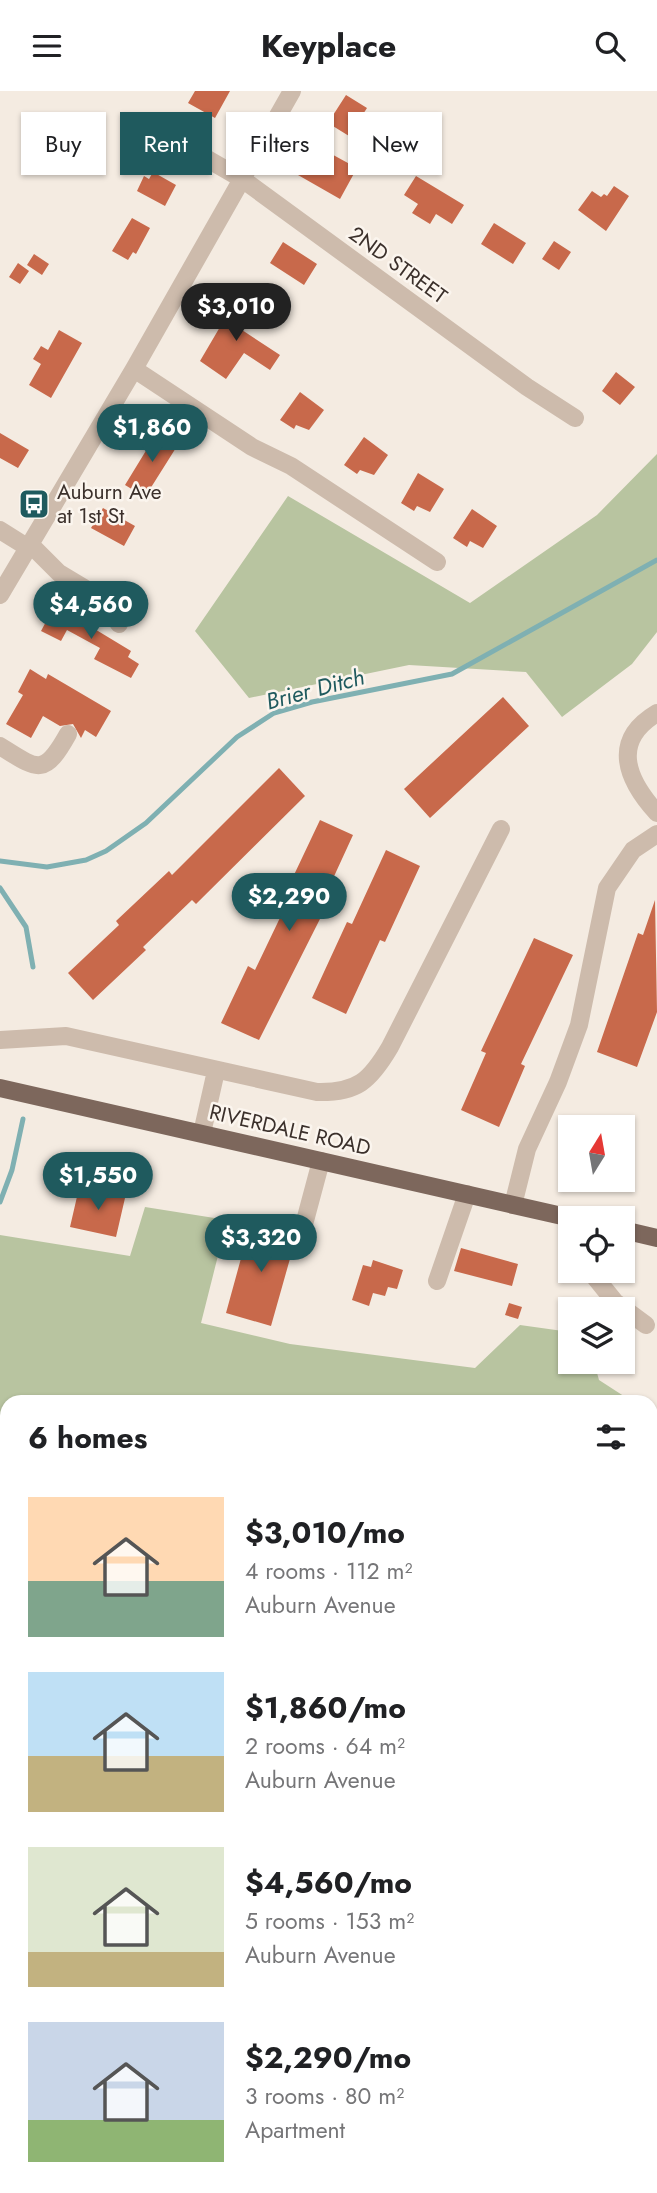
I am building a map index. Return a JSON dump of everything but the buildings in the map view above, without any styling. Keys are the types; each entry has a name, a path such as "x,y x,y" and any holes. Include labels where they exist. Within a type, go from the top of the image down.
{"main road":[{"name":"RIVERDALE ROAD","path":"0,1089 558,1215"},
{"path":"635,1233 657,1238"}],"street":[{"path":"0,594 134,369 292,91"},
{"name":"2ND STREET","path":"212,161 243,179 527,387 575,418"},
{"path":"134,369 252,447 291,466 437,562"},
{"path":"0,530 28,545 59,573 104,600 119,624"},
{"path":"657,713 643,722 629,744 628,771 641,795 657,813"},
{"path":"0,746 34,767 44,767 53,760 68,734"},
{"path":"0,1040 65,1036 317,1092 342,1093 371,1075 390,1047 501,829"},
{"path":"513,1205 527,1149 558,1082 579,1025 607,888 633,850 657,834"},
{"path":"202,1133 216,1071"},
{"path":"302,1232 321,1161"},
{"path":"437,1281 467,1194"},
{"path":"600,1283 615,1302 646,1325"}],"green space":[{"path":"657,454 657,632 632,664 562,717 526,672 409,665 249,698 195,631 288,496 470,603 597,515"},
{"path":"145,1207 227,1220 201,1323 290,1344 475,1368 520,1325 558,1330 558,1374 597,1374 599,1380 622,1395 0,1395 0,1235 130,1256"}],"waterway":[{"name":"Brier Ditch","path":"0,861 47,867 86,860 106,851 146,823 237,737 274,713 312,702 452,674 657,560"},
{"path":"0,888 26,927 33,967"},
{"path":"0,1202 12,1170 23,1119"}],"place":[{"name":"Auburn Ave at 1st St","path":"34,504"}]}
